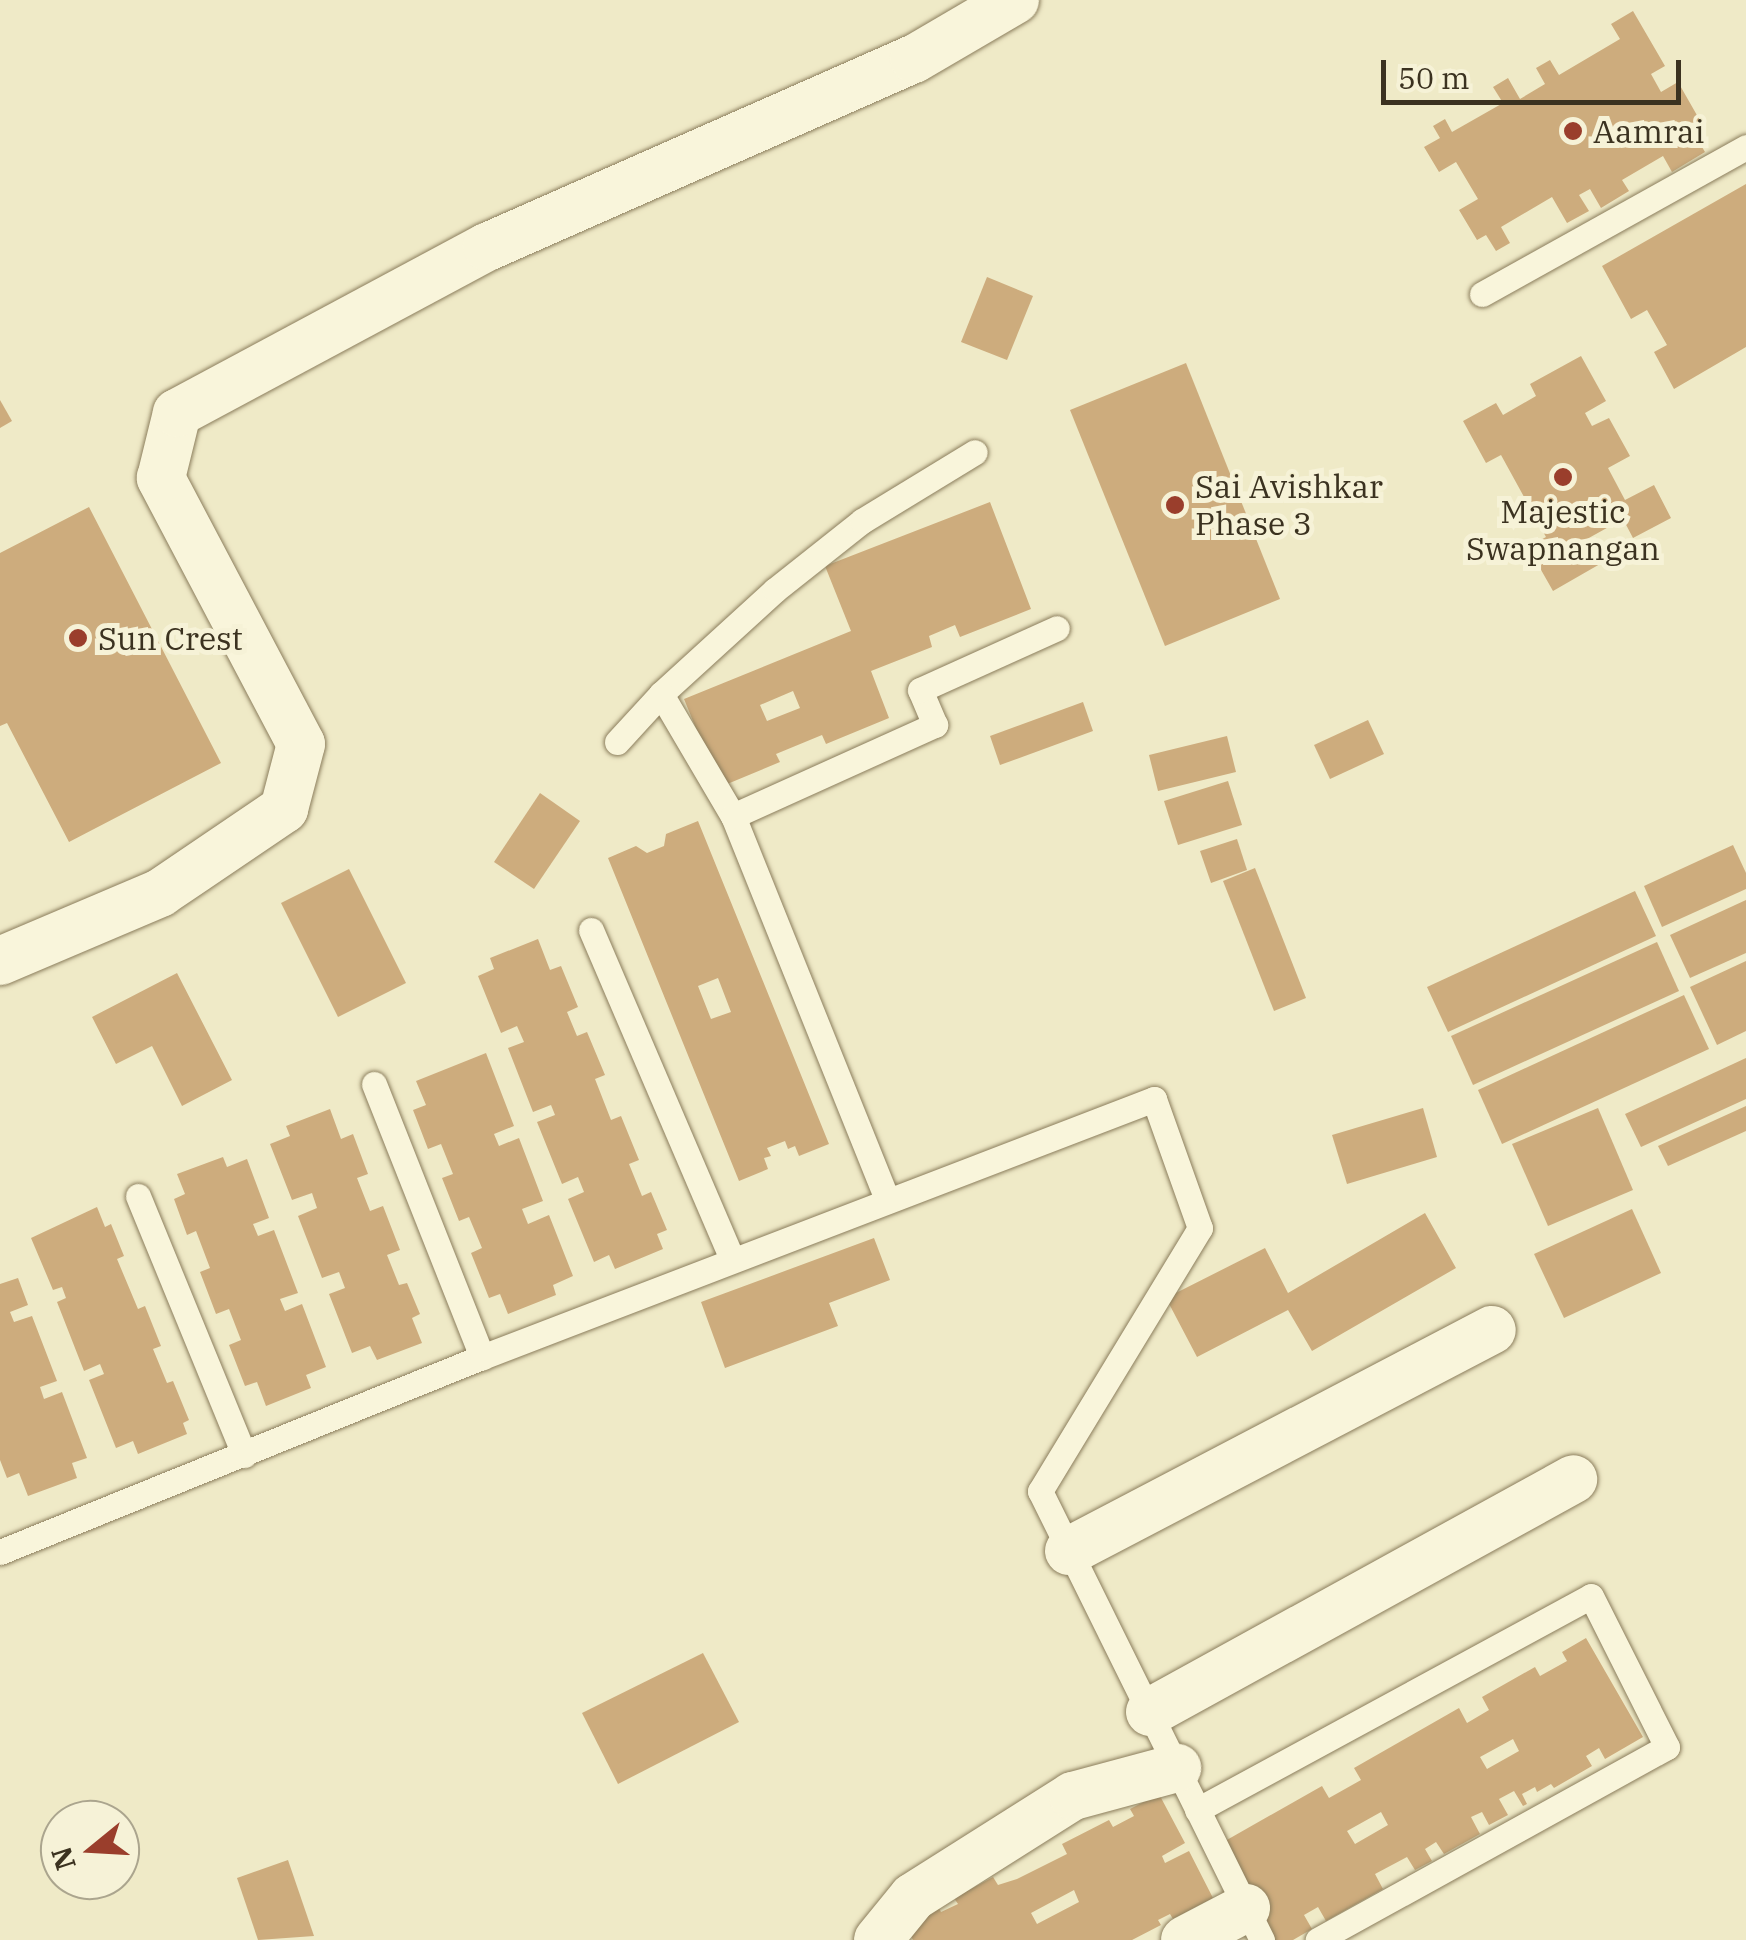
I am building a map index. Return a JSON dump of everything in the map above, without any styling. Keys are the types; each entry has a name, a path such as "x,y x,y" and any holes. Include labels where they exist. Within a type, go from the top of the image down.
{"street":[{"path":"0,961 160,893 284,808 301,744 160,478 177,413 487,246 914,59 1015,0"},
{"path":"1069,1551 1492,1330"},
{"path":"1150,1712 1573,1479"},
{"path":"878,1940 913,1898 1073,1796 1187,1789"},
{"path":"1185,1940 1254,1924"}],"lane":[{"path":"1482,294 1746,147"},
{"path":"617,742 661,694 774,590 862,521 975,452"},
{"path":"733,816 936,726 920,690 1057,628"},
{"path":"661,694 733,816 887,1198"},
{"path":"591,930 732,1259"},
{"path":"374,1084 482,1357"},
{"path":"0,1552 887,1198 1154,1099 1200,1228 1040,1491 1254,1924"},
{"path":"138,1196 244,1455"},
{"path":"1187,1789 1591,1596 1667,1747 1318,1940"}],"building":[{"name":"Aamrai","path":"1633,11 1665,66 1651,74 1661,92 1678,82 1702,124 1692,130 1705,152 1672,172 1663,156 1622,180 1629,191 1601,208 1590,189 1579,195 1589,211 1567,223 1552,197 1501,227 1510,243 1496,251 1486,235 1477,240 1459,210 1478,199 1456,162 1439,172 1424,147 1440,138 1433,126 1445,119 1452,132 1503,103 1493,87 1508,78 1520,99 1545,84 1536,68 1550,60 1559,75 1620,39 1611,24"},
{"path":"1746,184 1746,347 1674,389 1654,352 1667,345 1647,310 1631,319 1602,266"},
{"path":"987,277 1033,296 1007,360 961,342"},
{"name":"Majestic Swapnangan","path":"1581,356 1606,401 1585,413 1592,426 1609,418 1630,456 1608,468 1625,500 1654,485 1671,518 1633,538 1623,519 1587,539 1600,564 1553,591 1528,547 1546,537 1501,455 1486,463 1463,421 1496,403 1503,415 1536,396 1530,384"},
{"name":"Sai Avishkar Phase 3","path":"1186,363 1280,599 1165,646 1070,410"},
{"path":"0,400 12,421 0,428"},
{"path":"990,502 1031,609 960,637 955,625 929,636 932,647 871,671 889,718 826,744 822,735 776,754 780,762 720,787 684,699 851,631 825,566","holes":["793,691 800,708 767,721 760,705"]},
{"name":"Sun Crest","path":"89,507 221,763 69,842 7,723 0,726 0,553"},
{"path":"1083,702 1093,731 1000,765 990,736"},
{"path":"1368,720 1384,754 1330,779 1314,745"},
{"path":"1227,736 1236,772 1158,791 1149,755"},
{"path":"1228,781 1242,825 1178,845 1164,801"},
{"path":"540,793 580,821 534,889 494,862"},
{"path":"698,821 829,1144 799,1156 795,1146 788,1149 785,1141 767,1148 771,1156 764,1158 768,1169 739,1181 608,858 636,846 647,853 664,846 666,834","holes":["718,978 731,1012 711,1019 698,986"]},
{"path":"1237,839 1247,870 1211,883 1200,851"},
{"path":"1733,845 1746,873 1746,889 1662,927 1644,886"},
{"path":"1255,868 1306,998 1274,1011 1223,881"},
{"path":"349,869 406,983 338,1017 281,903"},
{"path":"1635,891 1656,936 1448,1032 1427,987"},
{"path":"1746,900 1746,953 1690,978 1670,935"},
{"path":"538,939 550,970 561,966 578,1007 567,1012 577,1036 587,1032 605,1075 595,1079 611,1120 621,1116 639,1160 629,1164 642,1196 651,1192 667,1230 657,1234 663,1249 615,1269 609,1255 594,1262 568,1199 584,1192 578,1177 562,1184 537,1122 555,1115 551,1105 533,1112 508,1048 524,1042 517,1026 501,1033 478,976 494,969 490,958"},
{"path":"1657,942 1679,991 1473,1085 1451,1036"},
{"path":"1746,961 1746,1031 1717,1045 1690,987"},
{"path":"177,973 232,1080 182,1106 152,1046 116,1064 92,1017"},
{"path":"1684,995 1709,1049 1502,1144 1478,1090"},
{"path":"486,1053 514,1126 494,1134 499,1146 519,1138 543,1201 522,1209 528,1224 549,1215 573,1276 553,1285 556,1295 508,1314 500,1294 489,1298 471,1253 482,1248 469,1217 459,1221 442,1178 453,1174 441,1144 428,1149 413,1110 426,1105 416,1081"},
{"path":"1746,1058 1746,1099 1641,1147 1625,1114"},
{"path":"1746,1106 1746,1131 1668,1166 1658,1146"},
{"path":"1423,1108 1437,1157 1347,1184 1332,1135"},
{"path":"1598,1108 1633,1190 1548,1226 1512,1144"},
{"path":"330,1109 341,1139 353,1134 368,1174 357,1178 370,1211 383,1206 400,1250 387,1255 399,1285 407,1283 420,1314 412,1318 422,1343 377,1360 370,1346 352,1353 329,1294 345,1288 339,1272 322,1278 298,1216 317,1208 312,1193 292,1200 270,1144 290,1136 286,1126"},
{"path":"223,1157 227,1167 247,1159 269,1218 253,1224 258,1236 274,1230 298,1293 280,1299 285,1311 302,1304 326,1367 306,1375 311,1388 266,1406 257,1382 245,1386 229,1345 241,1340 229,1309 216,1314 200,1272 210,1268 196,1231 187,1235 174,1199 185,1194 177,1174"},
{"path":"97,1207 105,1227 111,1224 124,1256 117,1259 138,1309 145,1306 161,1346 153,1349 167,1383 173,1381 189,1420 183,1423 187,1434 138,1454 133,1441 116,1448 89,1380 104,1374 100,1364 84,1371 57,1302 66,1298 62,1287 53,1290 31,1238"},
{"path":"1632,1209 1661,1273 1564,1318 1534,1254"},
{"path":"1425,1213 1456,1268 1312,1351 1288,1310 1197,1357 1166,1298 1265,1248 1288,1293"},
{"path":"874,1238 890,1280 829,1303 838,1326 725,1368 701,1302"},
{"path":"18,1278 28,1305 10,1312 14,1322 32,1316 57,1381 40,1387 44,1399 62,1392 87,1458 72,1463 77,1478 28,1496 19,1473 7,1478 0,1460 0,1284"},
{"path":"1586,1638 1643,1737 1605,1759 1599,1748 1586,1756 1592,1766 1554,1788 1551,1784 1537,1792 1535,1787 1522,1794 1527,1804 1523,1806 1514,1791 1499,1799 1508,1815 1489,1825 1482,1812 1471,1817 1480,1834 1444,1854 1436,1842 1425,1849 1432,1861 1415,1870 1407,1857 1375,1874 1383,1889 1326,1921 1318,1907 1304,1915 1312,1929 1293,1940 1272,1940 1218,1845 1322,1786 1329,1798 1361,1780 1354,1768 1459,1708 1467,1723 1489,1710 1482,1697 1535,1667 1540,1676 1567,1661 1562,1652","holes":["1513,1739 1519,1751 1487,1769 1480,1757","1381,1812 1388,1825 1355,1844 1347,1831"]},
{"path":"703,1653 739,1722 618,1784 582,1713"},
{"path":"1159,1794 1185,1843 1162,1856 1165,1863 1189,1851 1213,1898 1173,1919 1170,1914 1158,1920 1161,1925 1132,1940 913,1940 906,1928 938,1906 941,1912 958,1904 954,1898 993,1877 998,1885 1067,1854 1062,1844 1109,1820 1113,1827 1134,1816 1130,1809","holes":["1074,1890 1079,1902 1037,1924 1031,1913"]},
{"path":"288,1860 314,1936 258,1940 237,1878"}],"place":[{"name":"Aamrai","path":"1573,131"},
{"name":"Majestic Swapnangan","path":"1563,477"},
{"name":"Sai Avishkar Phase 3","path":"1175,505"},
{"name":"Sun Crest","path":"78,638"}]}
